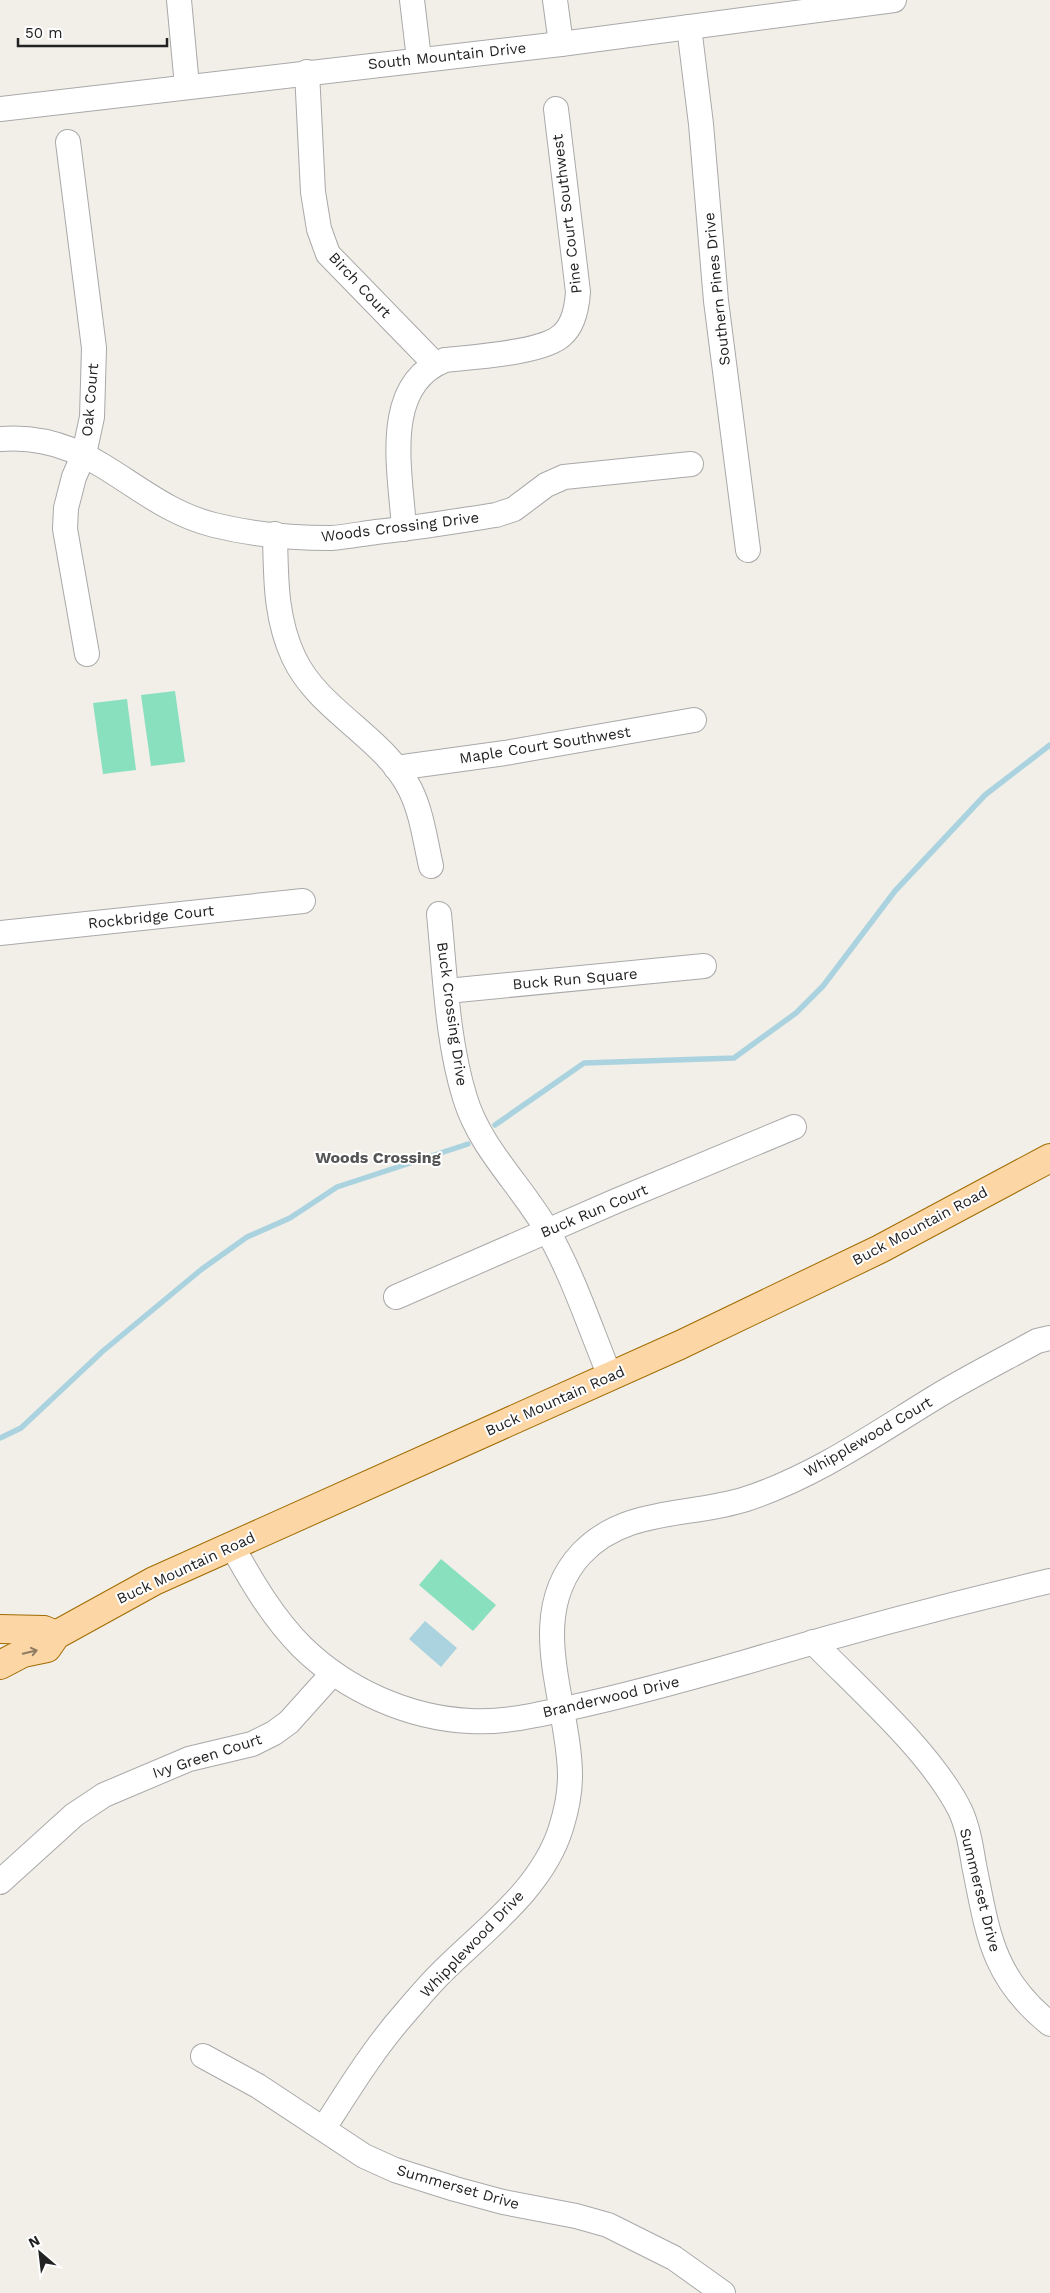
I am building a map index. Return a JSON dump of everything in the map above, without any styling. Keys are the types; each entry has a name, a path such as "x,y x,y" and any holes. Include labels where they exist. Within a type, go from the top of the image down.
{"main road":[{"name":"Buck Mountain Road","path":"0,1665 22,1653 47,1648 56,1635 154,1581 689,1341 880,1249 1050,1158"},
{"path":"0,1629 44,1630 56,1635"}],"street":[{"path":"179,0 187,86"},
{"path":"412,0 418,60"},
{"path":"556,0 561,44"},
{"name":"South Mountain Drive","path":"0,109 561,44 894,0"},
{"name":"Southern Pines Drive","path":"689,27 701,124 716,300 748,550"},
{"name":"Birch Court","path":"307,72 313,192 319,229 328,254 435,364"},
{"name":"Pine Court Southwest","path":"404,529 399,444 402,406 408,390 416,379 435,364 445,360 534,348 552,342 563,335 573,319 578,292 556,109"},
{"name":"Oak Court","path":"68,142 94,348 92,417 84,454 74,477 66,508 65,529 87,654"},
{"name":"Woods Crossing Drive","path":"0,439 33,439 60,444 84,454 168,507 215,526 274,534 331,538 496,515 514,509 546,485 564,477 690,464"},
{"path":"274,534 277,604 284,635 295,660 313,686 396,768 409,788 419,811 430,866"},
{"name":"Maple Court Southwest","path":"396,768 505,753 694,720"},
{"name":"Rockbridge Court","path":"0,933 303,901"},
{"name":"Buck Crossing Drive","path":"439,914 456,1062 465,1099 477,1128 490,1149 524,1192 548,1230 610,1376"},
{"name":"Buck Run Square","path":"447,991 704,966"},
{"name":"Buck Run Court","path":"396,1297 548,1230 794,1127"},
{"name":"Whipplewood Court","path":"561,1710 551,1648 552,1623 557,1598 566,1574 598,1538 619,1526 642,1518 744,1499 790,1482 835,1460 952,1388 1037,1341 1050,1338"},
{"name":"Branderwood Drive","path":"232,1546 279,1621 302,1647 333,1673 366,1693 393,1704 436,1717 470,1721 510,1720 636,1694 813,1642 967,1600 1050,1581"},
{"name":"Summerset Drive","path":"813,1642 912,1744 948,1790 960,1811 968,1835 989,1939 999,1965 1014,1988 1032,2010 1050,2024"},
{"name":"Ivy Green Court","path":"0,1882 74,1815 104,1795 189,1759 252,1744 274,1733 289,1722 333,1673"},
{"name":"Whipplewood Drive","path":"324,2128 363,2068 403,2016 441,1973 502,1916 531,1883 549,1857 560,1831 567,1804 570,1777 561,1710"},
{"name":"Summerset Drive","path":"203,2056 258,2086 364,2156 395,2170 504,2202 576,2216 608,2225 646,2242 674,2258 723,2293"}],"green space":[{"path":"175,691 185,762 151,766 141,695"},
{"path":"127,699 136,770 103,774 93,703"},
{"path":"441,1559 496,1605 473,1631 419,1585"}],"water":[{"path":"425,1621 457,1648 441,1667 409,1639"}],"waterway":[{"path":"495,1125 584,1063 734,1058 796,1013 823,986 895,891 985,795 1050,745"},
{"path":"0,1438 21,1428 103,1351 202,1269 247,1237 290,1218 337,1187 468,1144"}],"district":[{"name":"Woods Crossing","path":"378,1157"}]}
